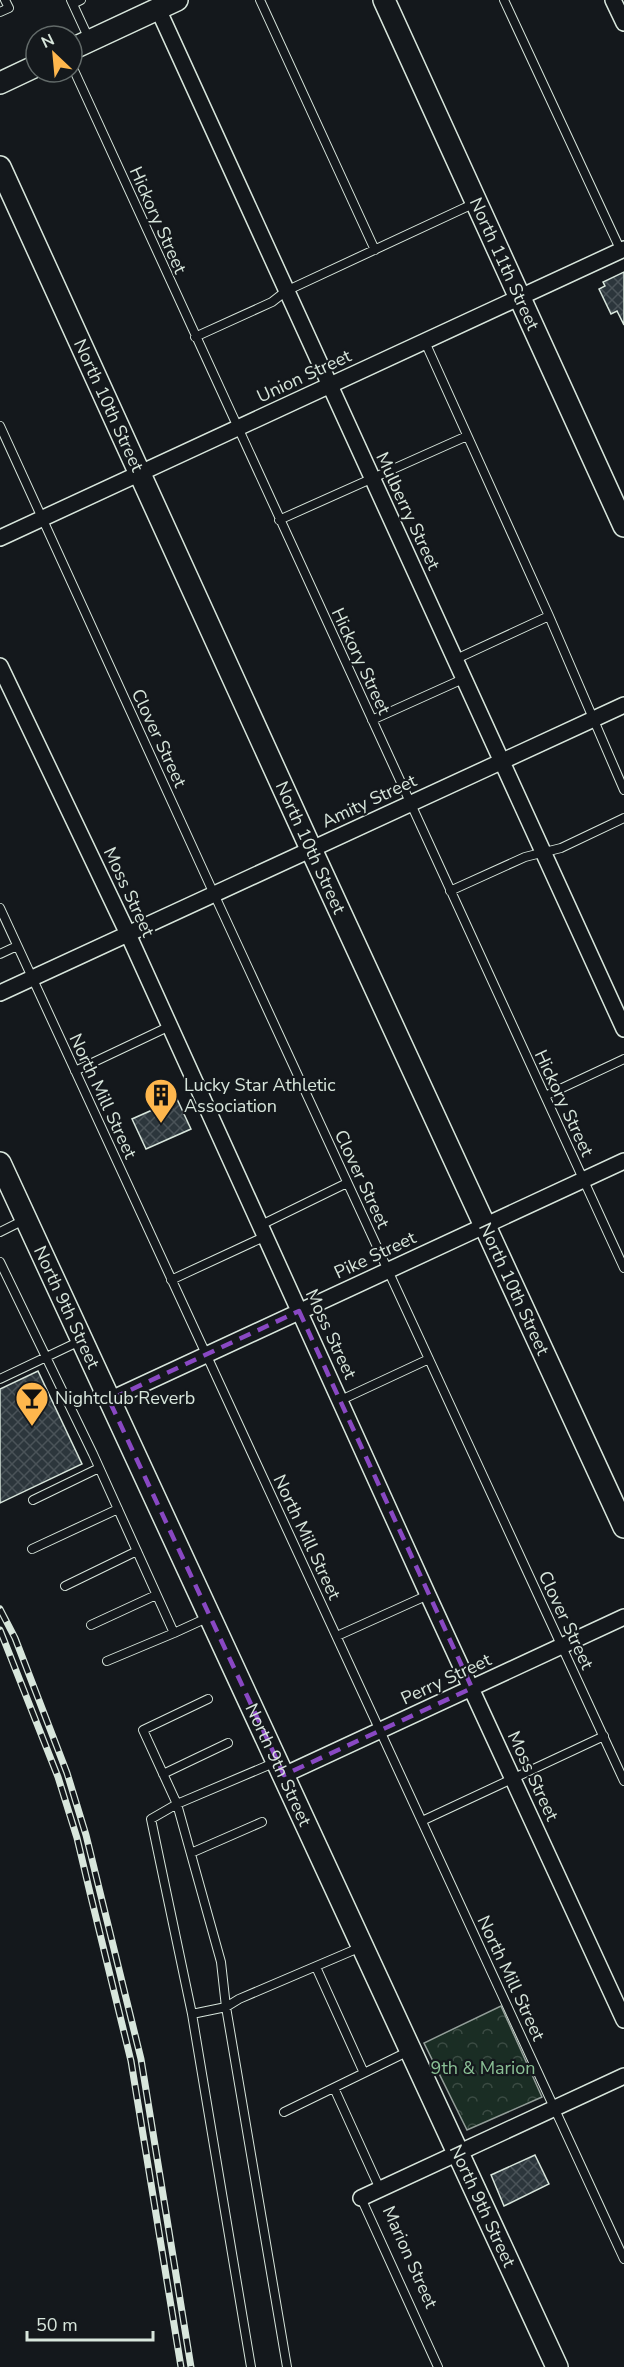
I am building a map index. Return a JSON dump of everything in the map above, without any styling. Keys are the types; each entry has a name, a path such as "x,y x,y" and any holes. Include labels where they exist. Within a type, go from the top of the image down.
{"street":[{"path":"84,44 177,0"},
{"name":"North 11th Street","path":"384,0 624,526"},
{"path":"613,0 624,23"},
{"name":"Mulberry Street","path":"158,9 624,1029"},
{"path":"0,82 24,71"},
{"name":"North 10th Street","path":"0,167 624,1527"},
{"name":"Union Street","path":"0,538 520,297 623,252"},
{"name":"Moss Street","path":"0,666 128,934 624,2020"},
{"name":"Amity Street","path":"0,993 624,705"},
{"name":"Pike Street","path":"109,1400 624,1161"},
{"name":"North 9th Street","path":"0,1163 557,2367"},
{"name":"Perry Street","path":"280,1768 381,1731 624,1617"},
{"name":"Marion Street","path":"361,2198 624,2076"}],"lane":[{"path":"77,24 72,2 81,0"},
{"path":"260,0 375,250"},
{"path":"504,0 623,252"},
{"path":"0,12 7,4"},
{"name":"Hickory Street","path":"80,84 624,1268"},
{"path":"195,338 272,302 286,291 477,203"},
{"path":"425,342 549,616 624,790"},
{"name":"Clover Street","path":"0,426 624,1781"},
{"path":"279,520 467,436"},
{"path":"454,660 549,616"},
{"path":"372,720 463,679"},
{"path":"450,891 525,856 561,848 624,818"},
{"name":"North Mill Street","path":"0,908 624,2259"},
{"path":"0,954 17,946"},
{"path":"75,1071 170,1026"},
{"path":"544,1096 624,1059"},
{"path":"171,1280 347,1183"},
{"path":"0,1232 26,1219"},
{"path":"0,1262 99,1468 174,1633"},
{"path":"0,1379 82,1340"},
{"path":"340,1400 429,1359"},
{"path":"33,1500 99,1468"},
{"path":"32,1549 118,1509"},
{"path":"65,1586 137,1551"},
{"path":"91,1625 156,1595"},
{"path":"337,1636 428,1595"},
{"path":"107,1661 210,1616"},
{"path":"208,1700 143,1730 177,1804 221,1962 226,2007 286,2367"},
{"path":"422,1821 604,1736"},
{"path":"163,1774 228,1743"},
{"path":"251,2367 192,2014 152,1819 177,1804 280,1768"},
{"path":"191,1853 262,1822"},
{"path":"192,2014 226,2007 239,1999 363,1946"},
{"path":"316,1967 364,2073"},
{"path":"284,2112 411,2050"},
{"path":"334,2088 380,2189"},
{"name":"Marion Street","path":"361,2198 438,2367"}],"highlighted area":[{"path":"299,1311 472,1688 284,1775 109,1400"}],"green space":[{"name":"9th & Marion","path":"501,2006 542,2097 467,2130 424,2043"}],"building":[{"path":"624,272 624,325 617,311 611,314 599,289 605,286 603,282"},
{"name":"Lucky Star Athletic Association","path":"177,1099 191,1129 146,1149 132,1119"},
{"name":"Nightclub Reverb","path":"38,1371 82,1464 0,1503 0,1389"},
{"path":"535,2155 549,2184 504,2206 491,2175"}],"railway":[{"path":"0,1609 15,1638 67,1773 86,1835 141,2059 191,2367"},
{"path":"0,1630 58,1777 77,1838 131,2061 181,2367"}],"place":[{"name":"Lucky Star Athletic Association","path":"161,1124"},
{"name":"Nightclub Reverb","path":"32,1427"}]}
